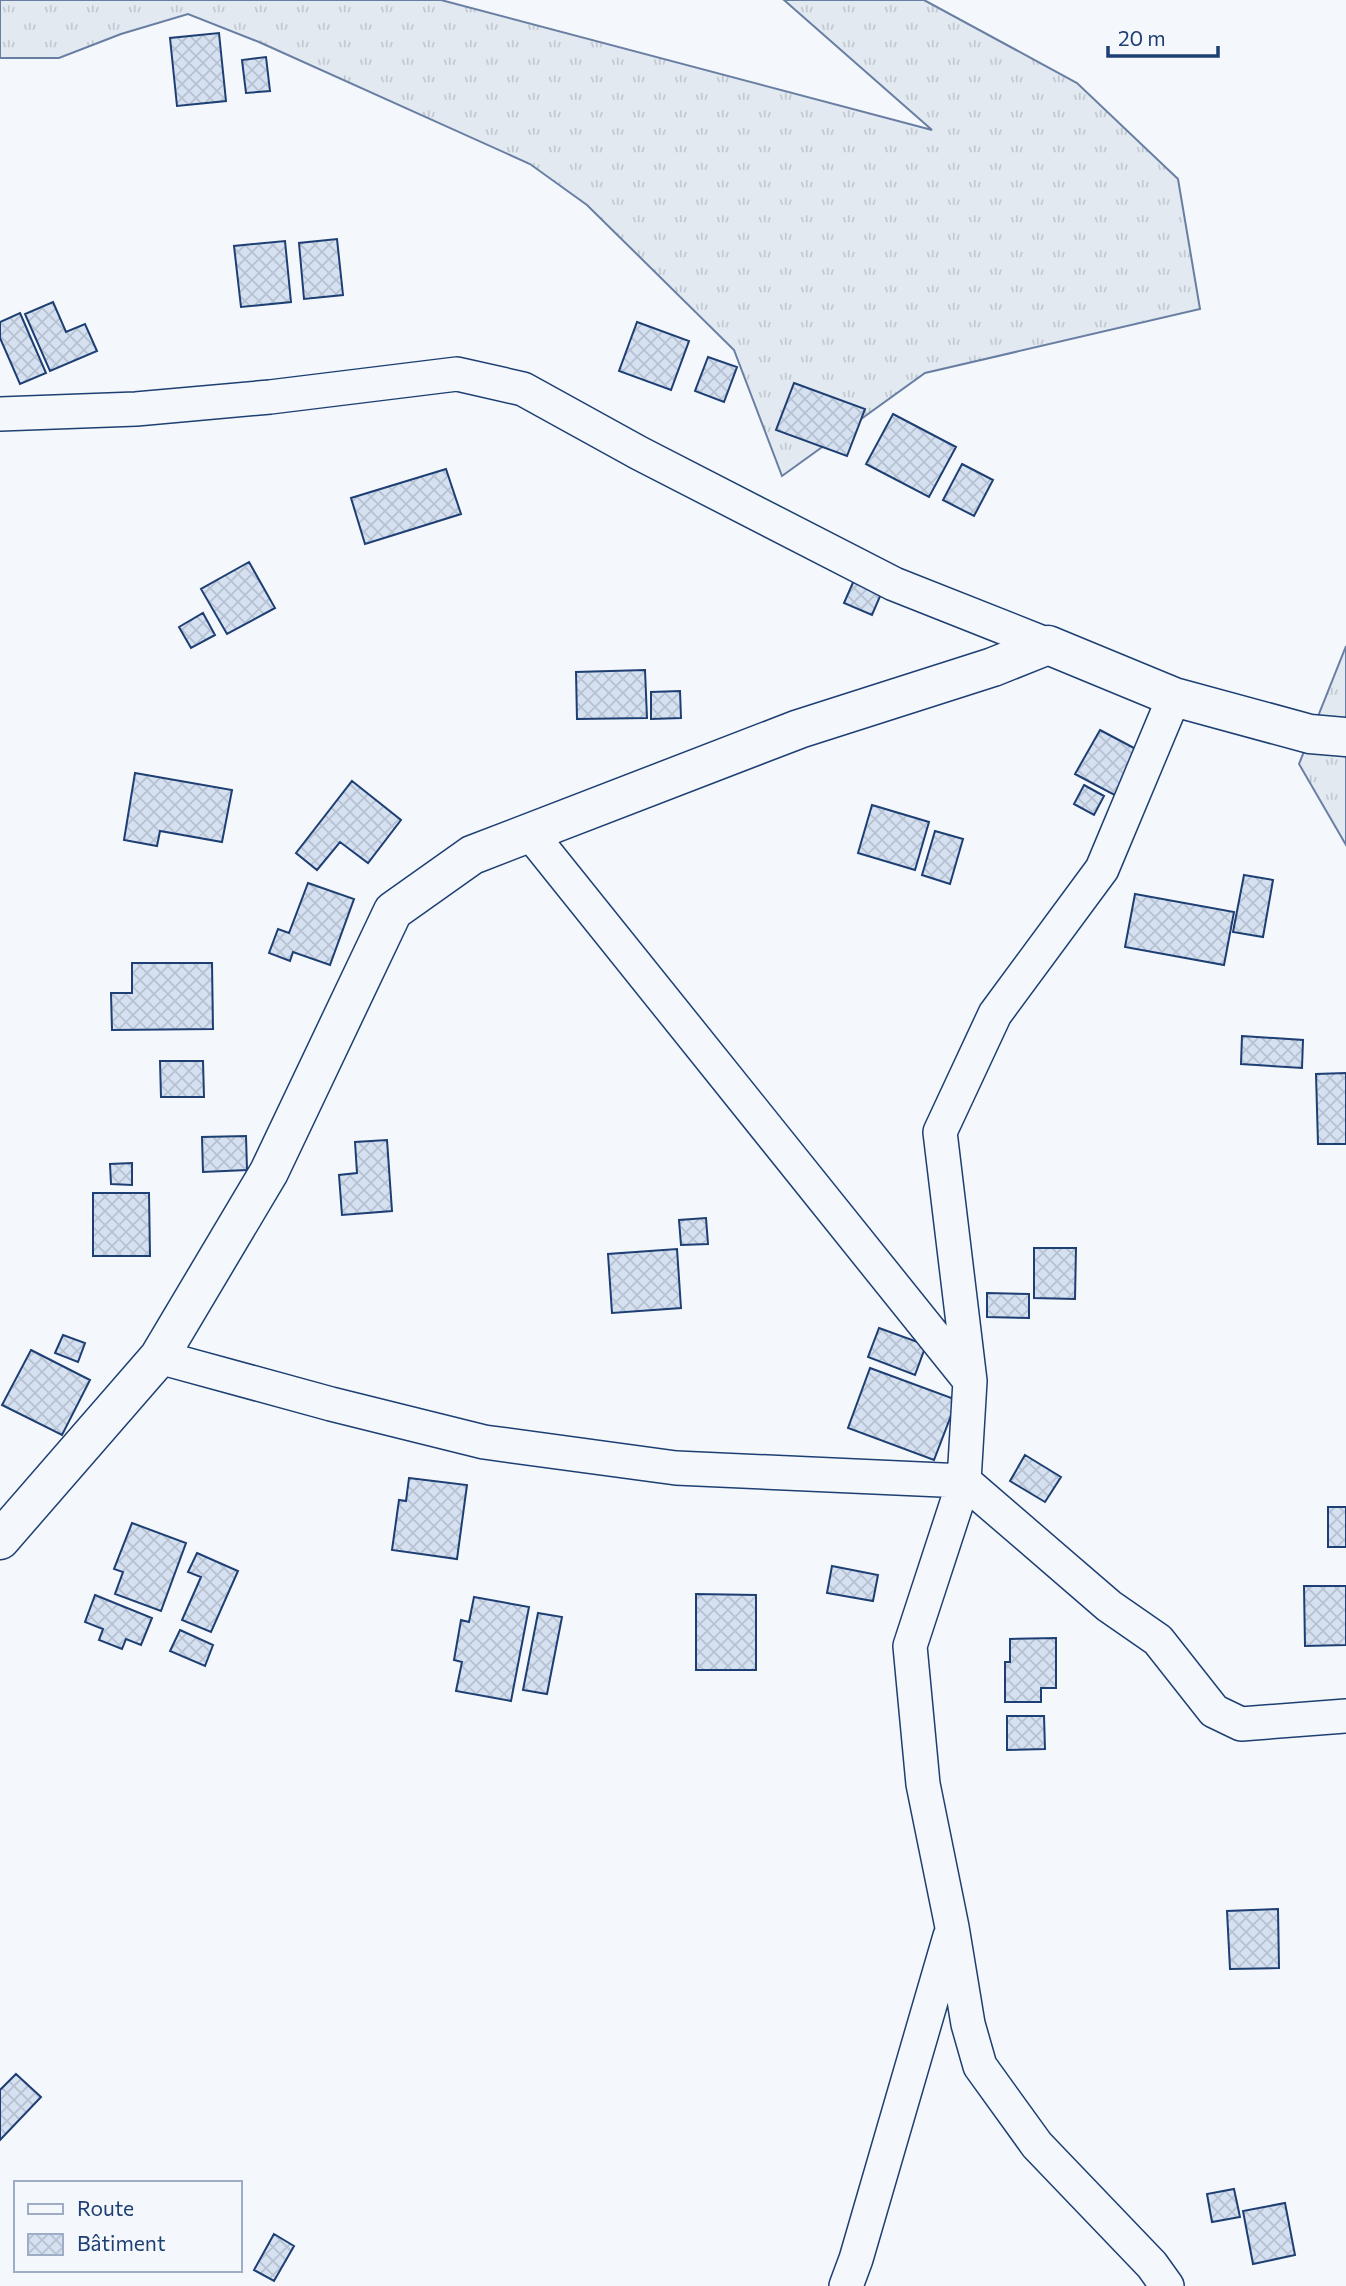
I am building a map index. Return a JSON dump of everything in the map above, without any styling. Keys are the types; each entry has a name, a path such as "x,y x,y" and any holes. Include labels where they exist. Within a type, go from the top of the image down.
{"street":[{"path":"0,414 136,409 270,397 457,374 523,389 639,453 894,584 1174,697 1310,734 1346,737"},
{"path":"0,1539 159,1357 269,1172 393,911 472,855 799,729 993,667 1048,645"},
{"path":"1167,2286 1152,2265 1037,2144 981,2066 968,2024 952,1927 923,1784 910,1646 964,1481 970,1381 940,1132 995,1014 1102,869 1174,697"},
{"path":"530,833 970,1381"},
{"path":"159,1357 331,1405 484,1442 676,1468 964,1481 1109,1606 1158,1640 1214,1711 1241,1724 1346,1716"},
{"path":"846,2286 952,1927"}],"green space":[{"path":"0,0 441,0 932,130 784,0 924,0 1077,83 1178,179 1200,309 925,373 782,476 734,350 587,205 530,164 259,42 188,14 121,34 59,58 0,58"},
{"path":"1346,646 1346,845 1299,764"}],"building":[{"path":"219,33 226,101 177,106 170,38"},
{"path":"266,57 270,91 246,93 242,60"},
{"path":"337,239 343,295 304,299 299,243"},
{"path":"285,241 291,302 241,307 234,246"},
{"path":"53,302 66,332 85,324 97,351 50,371 25,314"},
{"path":"20,313 46,373 20,384 0,338 0,322"},
{"path":"637,322 689,341 671,390 619,371"},
{"path":"708,357 737,367 724,402 695,391"},
{"path":"794,383 865,409 847,456 776,430"},
{"path":"893,414 956,447 929,497 866,464"},
{"path":"962,464 993,480 974,516 943,500"},
{"path":"446,469 461,514 365,544 351,498"},
{"path":"249,562 275,608 227,634 201,589"},
{"path":"862,562 890,573 872,615 844,603"},
{"path":"203,613 215,635 191,648 179,627"},
{"path":"645,670 647,718 577,719 576,672"},
{"path":"680,691 681,718 651,719 651,692"},
{"path":"1100,730 1149,756 1124,800 1075,774"},
{"path":"135,773 232,790 222,842 160,831 157,846 124,840"},
{"path":"352,781 401,820 368,863 340,842 317,870 296,853"},
{"path":"1084,785 1104,796 1094,815 1074,804"},
{"path":"872,805 929,822 915,870 858,853"},
{"path":"935,831 963,839 950,884 922,875"},
{"path":"1244,875 1273,880 1263,937 1233,932"},
{"path":"308,883 354,899 330,965 293,952 290,961 269,953 278,929 289,933"},
{"path":"1135,894 1234,912 1224,965 1125,947"},
{"path":"132,963 212,963 213,1029 112,1030 111,993 132,993"},
{"path":"1242,1036 1303,1040 1302,1068 1241,1064"},
{"path":"160,1061 203,1061 204,1097 161,1097"},
{"path":"1346,1073 1346,1144 1318,1144 1316,1074"},
{"path":"246,1136 247,1170 203,1172 202,1137"},
{"path":"387,1140 392,1211 342,1215 339,1175 357,1173 355,1142"},
{"path":"132,1163 132,1185 111,1184 110,1164"},
{"path":"93,1193 149,1193 150,1256 93,1256"},
{"path":"706,1218 708,1244 681,1245 679,1220"},
{"path":"1034,1248 1076,1248 1075,1299 1034,1298"},
{"path":"677,1249 681,1308 612,1313 608,1254"},
{"path":"987,1293 1029,1294 1029,1318 987,1317"},
{"path":"879,1328 926,1345 915,1375 868,1357"},
{"path":"63,1335 85,1343 78,1362 55,1353"},
{"path":"31,1350 90,1380 62,1435 2,1405"},
{"path":"870,1368 957,1400 934,1460 848,1428"},
{"path":"1025,1455 1061,1477 1045,1502 1010,1481"},
{"path":"409,1478 467,1485 457,1559 392,1550 399,1500 406,1501"},
{"path":"1328,1507 1346,1507 1346,1547 1328,1547"},
{"path":"132,1523 186,1543 161,1611 115,1594 123,1572 114,1569"},
{"path":"197,1553 238,1571 211,1632 182,1620 201,1577 188,1572"},
{"path":"832,1566 878,1575 873,1601 827,1593"},
{"path":"1304,1586 1346,1586 1346,1645 1305,1646"},
{"path":"696,1594 756,1595 756,1670 696,1670"},
{"path":"95,1595 152,1618 141,1645 126,1639 122,1649 99,1640 103,1629 85,1622"},
{"path":"474,1597 529,1607 511,1701 456,1691 462,1662 454,1660 461,1620 469,1622"},
{"path":"538,1613 562,1617 547,1694 523,1690"},
{"path":"180,1630 213,1645 205,1666 170,1651"},
{"path":"1056,1638 1056,1688 1041,1688 1041,1702 1005,1702 1005,1662 1010,1662 1010,1639"},
{"path":"1007,1716 1044,1716 1045,1749 1007,1750"},
{"path":"1278,1909 1279,1968 1230,1969 1227,1911"},
{"path":"16,2074 41,2097 0,2140 0,2090"},
{"path":"1234,2189 1240,2217 1212,2222 1207,2194"},
{"path":"1285,2203 1295,2255 1253,2264 1243,2211"},
{"path":"274,2234 294,2246 274,2281 254,2270"}]}
